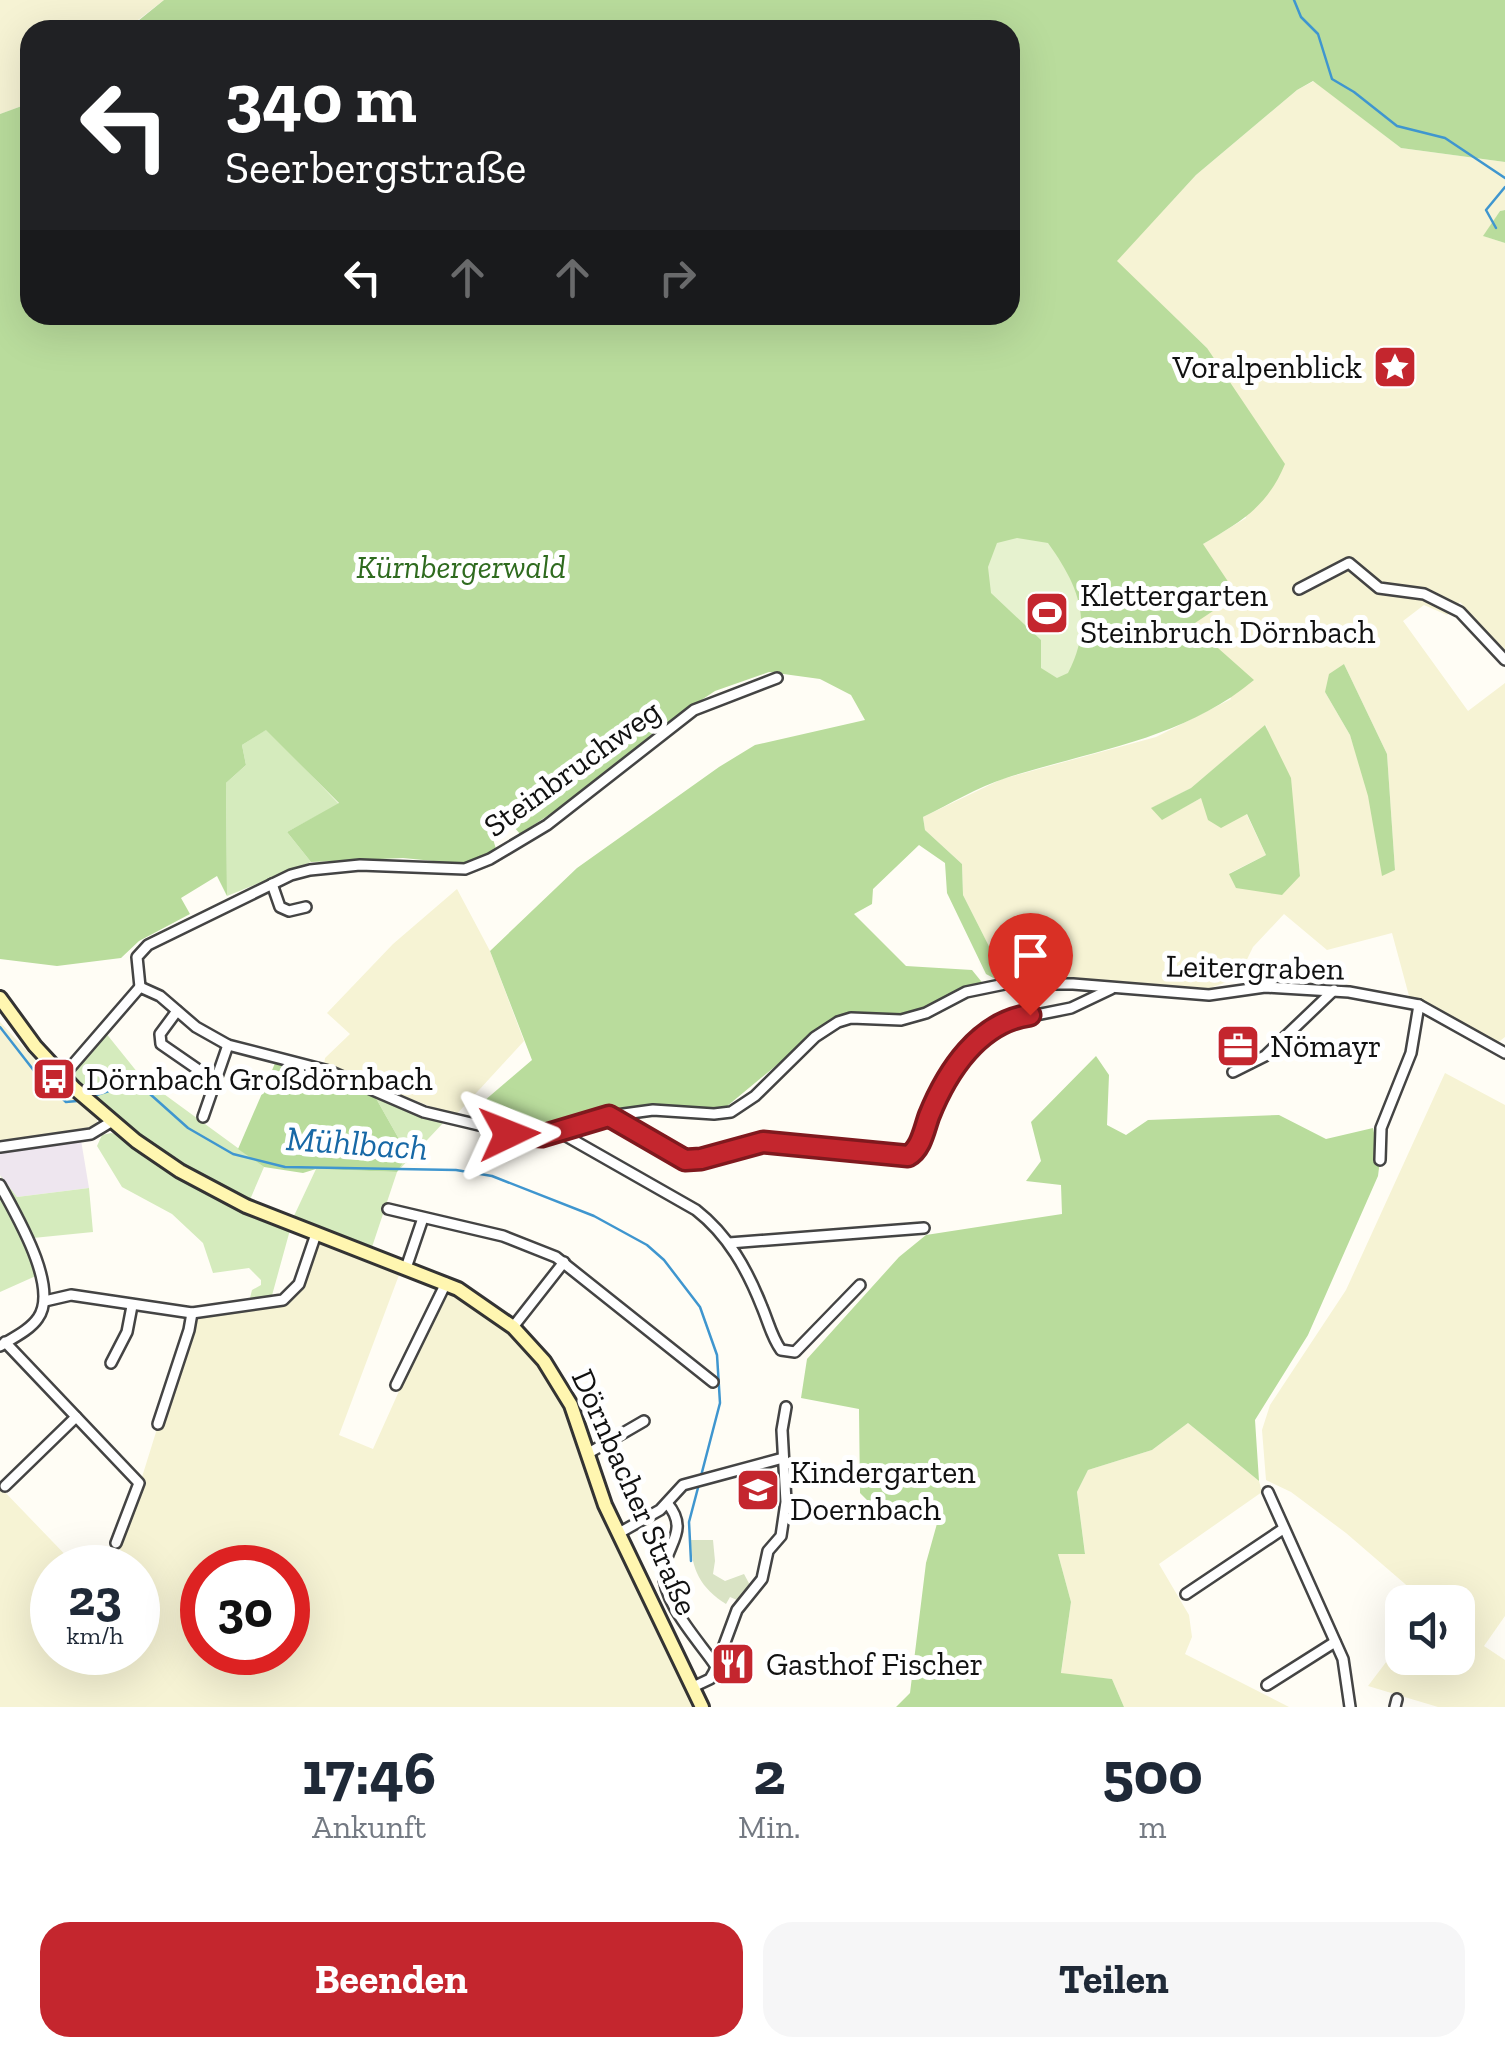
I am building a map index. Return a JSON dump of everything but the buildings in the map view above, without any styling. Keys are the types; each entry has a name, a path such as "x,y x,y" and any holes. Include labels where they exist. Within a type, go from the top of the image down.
{"street":[{"path":"1298,589 1350,563 1379,588 1424,594 1460,612 1505,660"},
{"name":"Steinbruchweg","path":"140,987 136,957 148,945 272,884 310,870 336,866 465,869 490,858 547,824 694,710 777,678"},
{"path":"272,884 280,907 288,911 306,906"},
{"name":"Leitergraben","path":"140,987 152,990 228,1045 329,1071 424,1112 516,1136 542,1136 609,1116 653,1110 731,1112 755,1096 816,1037 846,1019 901,1020 926,1013 966,992 1005,984 1073,984 1208,995 1251,988 1334,990 1420,1005 1505,1053"},
{"path":"63,1076 140,987"},
{"path":"609,1116 685,1160 763,1142 908,1156 916,1151 951,1071 974,1044 1006,1021 1071,1008 1111,989"},
{"path":"1233,1072 1265,1056 1334,990"},
{"name":"Dörnbacher Straße","path":"0,998 63,1076 112,1122 160,1158 204,1185 446,1284 470,1296 512,1327 544,1361 565,1394 598,1488 702,1707"},
{"path":"1380,1160 1381,1128 1411,1052 1420,1005"},
{"path":"177,1011 160,1034 161,1044 216,1082"},
{"path":"204,1117 228,1045"},
{"path":"0,1147 92,1134 112,1122"},
{"path":"559,1132 696,1210 729,1243 752,1282 776,1345 787,1353 795,1352 860,1285"},
{"path":"0,1185 33,1246 45,1301 37,1320 3,1344 139,1483 116,1543"},
{"path":"388,1209 504,1236 564,1262 713,1382"},
{"path":"406,1268 423,1218"},
{"path":"729,1243 924,1228"},
{"path":"45,1301 70,1295 192,1313 272,1302 290,1296 299,1284 316,1234"},
{"path":"512,1327 564,1262"},
{"path":"396,1385 446,1284"},
{"path":"111,1363 126,1332 132,1306"},
{"path":"158,1424 192,1313"},
{"path":"693,1687 710,1678 737,1610 762,1579 768,1551 781,1536 786,1502 782,1430 786,1407"},
{"path":"5,1486 76,1416"},
{"path":"587,1454 644,1420"},
{"path":"619,1534 693,1481 784,1458"},
{"path":"1268,1492 1347,1670 1350,1707"},
{"path":"667,1503 677,1529 664,1570 667,1584 682,1622 715,1666"},
{"path":"1186,1594 1284,1529"},
{"path":"1267,1686 1335,1642"}],"shaded area":[{"path":"0,0 164,0 138,20 20,20 20,107 0,114"},
{"path":"1314,81 1401,148 1505,162 1505,210 1500,211 1484,236 1505,243 1505,652 1460,602 1447,615 1424,605 1403,621 1468,711 1505,683 1505,1037 1488,1050 1412,1007 1392,933 1327,950 1284,914 1253,947 1238,978 1207,989 1151,988 1089,980 1047,981 1046,977 1002,973 963,895 962,864 925,830 923,817 1002,779 1156,737 1231,699 1191,625 1203,544 1246,518 1207,348 1116,261 1196,175 1297,90","holes":["1344,664 1387,754 1395,870 1350,735 1325,692","1266,725 1296,835 1300,875 1237,888 1230,873 1266,855 1246,813 1201,798 1162,819 1152,808 1191,788"]},
{"path":"457,889 490,951 524,1041 455,1116 324,1065 325,1058 350,1034 327,1013 393,944"},
{"path":"0,1022 61,1088 97,1117 97,1126 0,1142"},
{"path":"1445,1073 1505,1105 1505,1616 1484,1646 1505,1660 1505,1707 1438,1707 1368,1686 1385,1664 1385,1675 1475,1675 1475,1585 1406,1585 1346,1533 1291,1492 1266,1480 1262,1430 1270,1405 1346,1290"},
{"path":"81,1140 89,1188 17,1197 0,1175 0,1152"},
{"path":"318,1235 402,1267 339,1435 373,1449 444,1291 449,1289 510,1330 554,1384 575,1426 594,1497 632,1560 699,1707 0,1707 0,1487 56,1545 30,1545 30,1675 160,1675 160,1545 121,1545 194,1310 287,1301"},
{"path":"1188,1423 1259,1481 1262,1492 1159,1564 1189,1615 1192,1637 1185,1654 1289,1707 1124,1707 1112,1679 1061,1674 1071,1602 1058,1554 1085,1553 1077,1492 1088,1470 1152,1450"}],"green space":[{"name":"Kürnbergerwald","path":"164,0 1505,0 1505,162 1401,148 1313,81 1297,90 1196,175 1117,261 1207,348 1285,464 1252,512 1203,544 1237,595 1192,625 1254,680 1197,717 1167,730 996,782 923,817 925,830 962,864 963,895 1002,972 1046,977 1047,981 999,981 986,974 947,893 945,863 919,845 873,889 872,904 854,914 906,966 972,970 985,986 913,1014 894,1017 859,1013 831,1020 726,1107 644,1105 552,1127 519,1128 470,1113 532,1060 490,951 577,868 719,767 755,745 865,720 851,695 820,679 769,672 715,691 656,730 603,779 520,834 504,815 488,822 496,849 464,864 403,858 311,862 287,832 339,803 266,730 242,745 246,765 226,783 227,896 217,876 181,898 190,914 139,941 121,958 57,966 0,959 0,114 20,107 20,325 1020,325 1020,20 139,20"},
{"path":"1505,210 1505,243 1483,236 1500,211"},
{"name":"Klettergarten Steinbruch Dörnbach","path":"1017,538 1048,543 1075,590 1080,638 1068,673 1057,678 1041,668 1041,640 991,593 988,567 997,543"},
{"path":"1344,664 1387,754 1395,870 1382,876 1368,796 1350,735 1325,692 1329,674"},
{"path":"1265,725 1291,778 1300,876 1282,895 1236,888 1229,874 1266,855 1247,814 1221,828 1208,820 1201,798 1162,820 1151,808 1191,788"},
{"path":"267,729 339,804 287,832 311,862 227,896 226,783 246,765 242,745"},
{"path":"105,1032 142,1078 264,1167 249,1202 154,1147 110,1114 72,1076"},
{"path":"1096,1056 1109,1075 1107,1125 1126,1135 1148,1120 1279,1115 1326,1139 1373,1128 1380,1160 1378,1176 1308,1335 1255,1420 1259,1481 1188,1423 1152,1450 1088,1470 1077,1492 1085,1554 1058,1554 1071,1602 1061,1673 1112,1679 1124,1707 896,1707 910,1693 926,1563 938,1520 874,1507 860,1493 859,1409 801,1398 807,1359 899,1257 926,1235 1062,1214 1061,1185 1026,1181 1041,1161 1031,1122"},
{"path":"276,1061 373,1093 408,1155 397,1172 316,1169 303,1173 264,1167 238,1149"},
{"path":"373,1093 391,1104 444,1122 397,1172 408,1155"},
{"path":"111,1133 290,1230 271,1299 249,1302 252,1290 261,1285 261,1280 249,1268 213,1273 203,1243 172,1214 122,1187 97,1146 102,1135"},
{"path":"316,1169 397,1172 371,1250 293,1218"},
{"path":"0,1175 17,1197 89,1188 93,1232 33,1238"},
{"path":"0,1191 24,1235 38,1275 0,1292"},
{"path":"691,1540 713,1540 713,1574 725,1581 744,1574 751,1587 746,1597 730,1597 726,1604 710,1591 695,1569"}],"waterway":[{"path":"1294,0 1301,17 1318,34 1332,79 1397,126 1445,138 1505,178"},
{"path":"1496,228 1486,210 1505,187"},
{"name":"Mühlbach","path":"0,1027 35,1072 66,1102 77,1101"},
{"name":"Mühlbach","path":"93,1096 125,1086 150,1094 188,1128 233,1154 285,1167 456,1170 492,1176 594,1216 647,1245 664,1260 700,1307 717,1355 720,1403 701,1476"},
{"name":"Mühlbach","path":"691,1561 689,1522 699,1484"}],"place":[{"name":"Voralpenblick","path":"1395,367"},
{"name":"Klettergarten Steinbruch Dörnbach","path":"1047,613"},
{"name":"Nömayr","path":"1238,1046"},
{"name":"Dörnbach Großdörnbach","path":"54,1079"},
{"name":"Kindergarten Doernbach","path":"758,1490"},
{"name":"Gasthof Fischer","path":"733,1664"}],"route":[{"path":"509,1134 542,1136 609,1116 685,1160 763,1142 908,1156 916,1151 942,1086 957,1062 1006,1021 1030,1015"}]}
